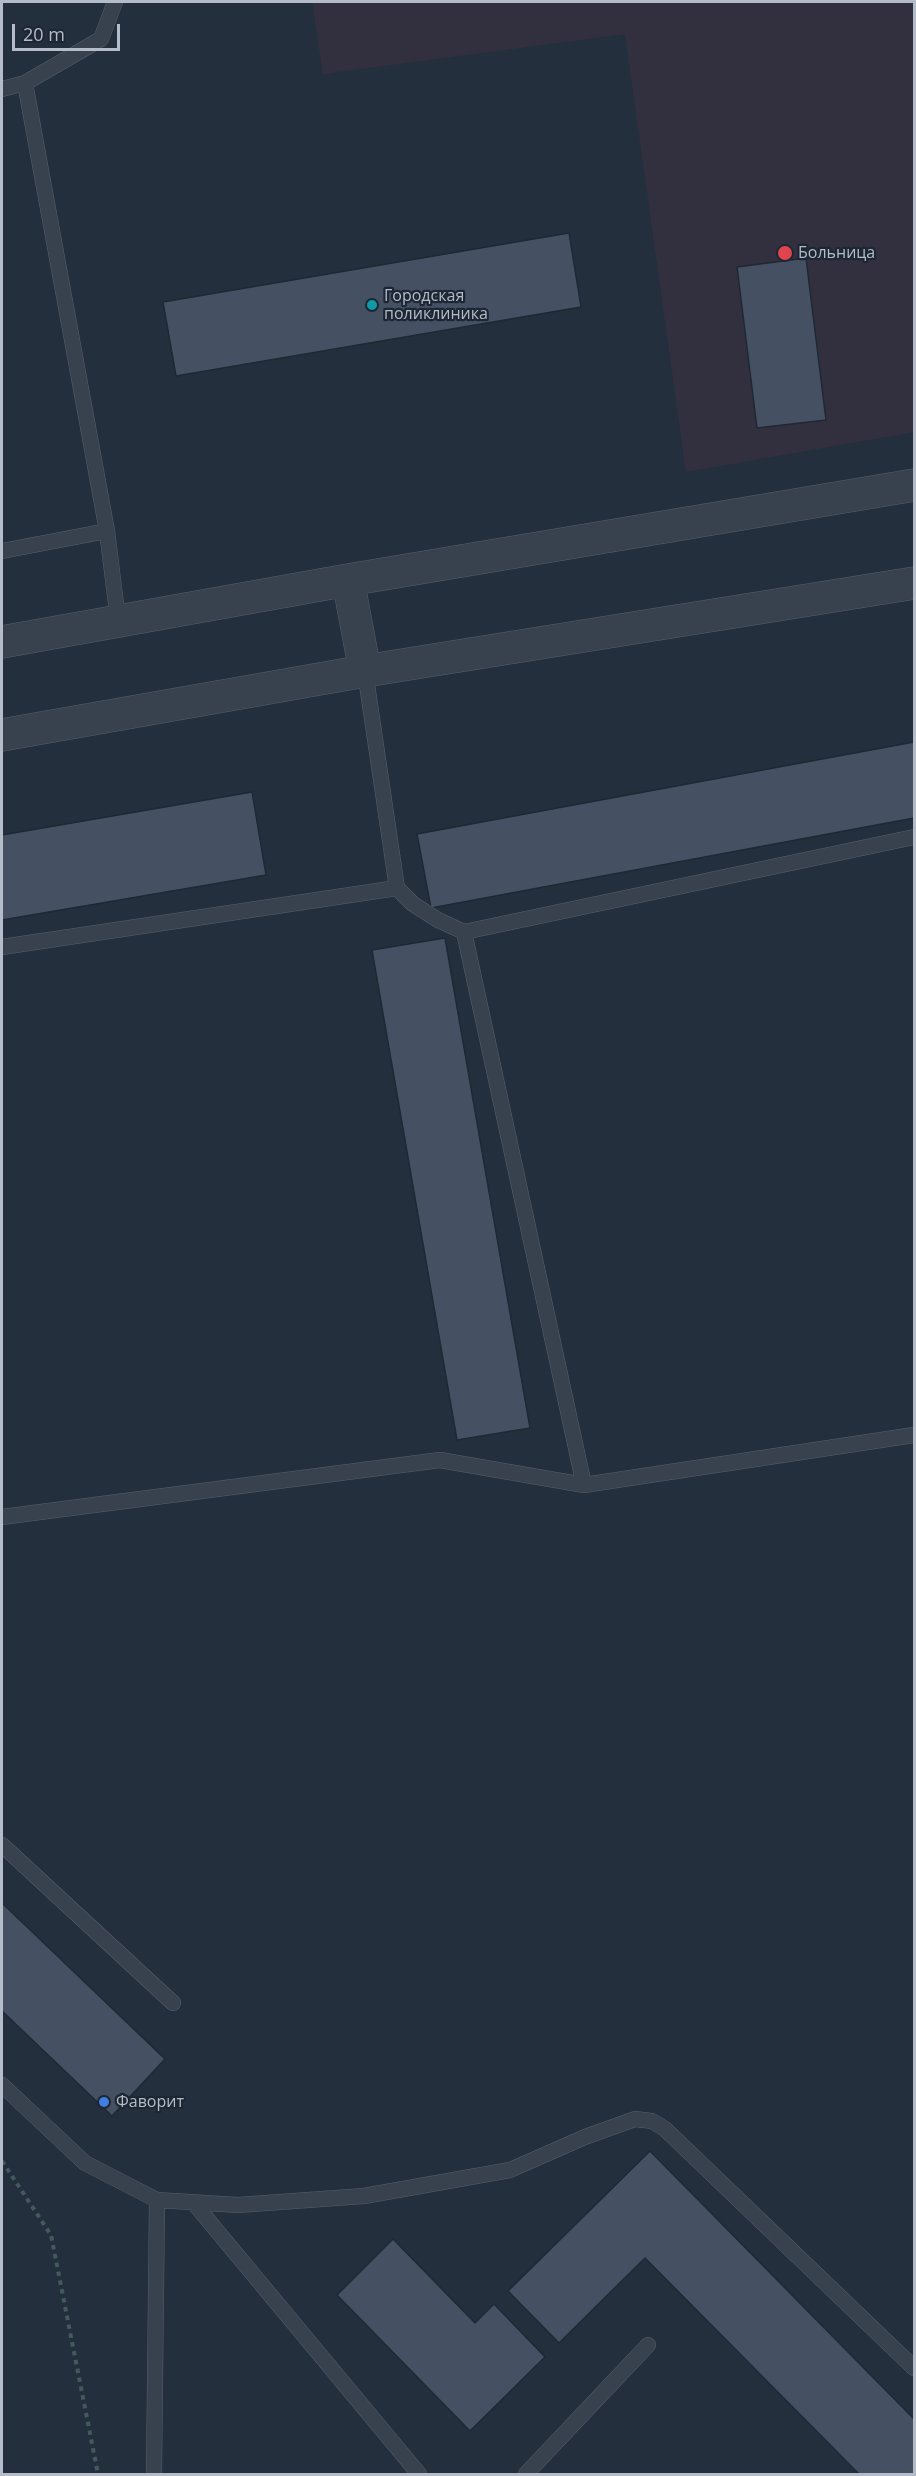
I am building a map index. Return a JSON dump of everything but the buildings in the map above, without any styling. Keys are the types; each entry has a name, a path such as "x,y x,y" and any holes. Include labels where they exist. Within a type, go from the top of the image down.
{"street":[{"path":"2,642 348,579 915,485"},
{"path":"348,579 365,670"},
{"path":"2,735 365,670 915,583"}],"lane":[{"path":"2,89 26,83 101,39 115,2"},
{"path":"26,83 107,531 118,621"},
{"path":"2,551 107,531"},
{"path":"365,670 397,888 413,904 438,920 464,932 915,837"},
{"path":"2,947 397,888"},
{"path":"464,932 584,1485"},
{"path":"2,1517 440,1460 584,1485 915,1435"},
{"path":"2,1845 173,2003"},
{"path":"2,2085 85,2163 157,2200 238,2205 364,2196 510,2170 585,2137 635,2119 652,2121 665,2129 915,2368"},
{"path":"154,2475 157,2200"},
{"path":"194,2202 419,2475"},
{"path":"526,2475 648,2345"}],"path":[{"path":"2,2161 51,2235 98,2475"}],"shaded area":[{"name":"Больница","path":"312,2 914,2 914,432 686,472 625,34 323,74"}],"place":[{"name":"Больница","path":"785,253"},
{"name":"Городская поликлиника","path":"372,305"},
{"name":"Фаворит","path":"104,2102"}]}
